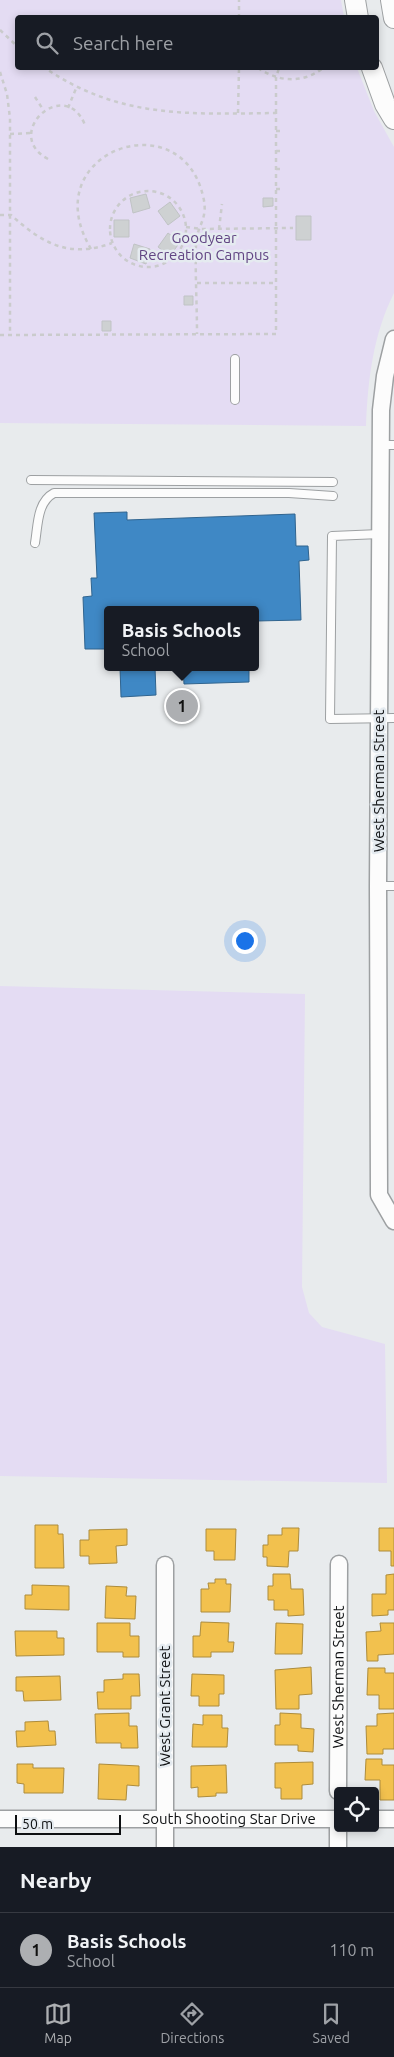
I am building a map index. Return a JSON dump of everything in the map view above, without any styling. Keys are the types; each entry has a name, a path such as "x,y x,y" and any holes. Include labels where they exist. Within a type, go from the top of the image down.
{"street":[{"path":"355,0 358,15"},
{"path":"391,0 394,18"},
{"path":"373,70 385,104 394,119"},
{"name":"West Sherman Street","path":"394,339 385,376 381,410 387,445 380,534 386,718 386,886 379,1195 394,1221"},
{"name":"West Sherman Street","path":"338,1787 339,1564"},
{"name":"West Grant Street","path":"165,1565 165,1847"},
{"name":"South Shooting Star Drive","path":"0,1819 334,1819"},
{"path":"379,1819 394,1819"},
{"path":"338,1832 338,1847"}],"lane":[{"path":"235,358 235,400"},
{"path":"31,480 333,482"},
{"path":"35,543 41,508 46,497 54,493 289,493 333,496"},
{"path":"380,534 332,536 330,720 386,718"}],"path":[{"path":"240,0 240,15"},
{"path":"0,30 15,44"},
{"path":"49,70 77,86 121,104 159,112 238,113 276,111 283,108"},
{"path":"238,113 239,70"},
{"path":"262,70 276,78 295,80 320,70"},
{"path":"0,335 276,334 276,78 278,70"},
{"path":"0,72 7,94 10,134 10,335"},
{"path":"68,108 77,86"},
{"path":"35,97 44,110"},
{"path":"48,159 38,151 32,133 34,121 44,110 56,106 68,108 78,114 85,125"},
{"path":"276,131 283,131"},
{"path":"10,134 32,133"},
{"path":"91,249 82,231 77,213 78,195 84,179 103,157 129,146 156,146 172,152 186,164 196,178 204,197 206,208 196,243 197,334"},
{"path":"276,151 283,151"},
{"path":"276,169 283,169"},
{"path":"276,189 283,189"},
{"path":"142,191 158,192 169,197 184,214 186,227 180,249 170,260 159,265 148,266 133,264 122,257 113,243 110,224 114,211 127,196 142,191"},
{"path":"219,229 222,204"},
{"path":"0,215 11,215 32,234 48,243 71,249 91,249 113,243"},
{"path":"186,227 201,229 293,228"},
{"path":"276,284 283,281"},
{"path":"197,283 276,284 283,287"}],"green space":[{"name":"Goodyear Recreation Campus","path":"0,0 341,0 344,15 15,15 15,70 358,70 374,111 394,147 394,293 376,341 368,391 366,426 0,423"},
{"path":"0,986 305,994 302,1287 309,1313 322,1327 385,1344 387,1483 0,1476"}],"building: Homes":[{"path":"35,1525 58,1525 58,1534 63,1534 64,1568 35,1568"},
{"path":"282,1528 299,1528 298,1551 289,1551 288,1567 267,1566 267,1557 263,1557 263,1545 268,1545 268,1535 282,1535"},
{"path":"379,1528 394,1528 394,1566 391,1566 391,1551 379,1551"},
{"path":"127,1529 127,1545 116,1546 117,1563 89,1564 89,1556 80,1556 80,1540 89,1540 89,1530"},
{"path":"206,1529 236,1529 235,1560 214,1560 214,1551 206,1551"},
{"path":"273,1574 290,1574 291,1589 303,1589 304,1615 288,1616 288,1610 274,1610 274,1600 268,1600 268,1586 273,1586"},
{"path":"394,1574 394,1610 388,1610 388,1615 372,1616 372,1594 386,1594 386,1575"},
{"path":"215,1579 226,1579 226,1584 231,1584 230,1612 201,1612 201,1589 209,1589 208,1583 215,1583"},
{"path":"32,1585 69,1586 69,1610 25,1609 25,1595 32,1595"},
{"path":"106,1586 127,1587 126,1596 136,1596 135,1619 105,1618"},
{"path":"201,1622 229,1623 228,1642 234,1642 233,1652 211,1652 211,1657 193,1657 193,1636 200,1636"},
{"path":"97,1623 130,1623 130,1636 139,1636 139,1657 123,1657 123,1652 97,1652"},
{"path":"276,1623 303,1624 302,1654 275,1654"},
{"path":"380,1623 394,1623 394,1654 378,1655 378,1661 367,1661 366,1632 381,1631"},
{"path":"15,1631 57,1631 57,1638 64,1638 64,1655 16,1656"},
{"path":"311,1667 312,1694 299,1695 299,1709 276,1709 275,1670"},
{"path":"368,1668 385,1668 385,1673 394,1673 394,1709 379,1709 379,1695 367,1695"},
{"path":"123,1674 139,1674 140,1696 131,1696 131,1709 98,1709 97,1692 104,1692 104,1680 123,1679"},
{"path":"192,1674 224,1675 224,1694 219,1694 219,1706 199,1706 199,1696 191,1696"},
{"path":"60,1676 61,1700 24,1701 23,1691 16,1691 16,1677"},
{"path":"129,1713 129,1726 137,1726 138,1748 121,1748 121,1743 96,1743 95,1714"},
{"path":"280,1713 301,1714 301,1728 314,1729 313,1752 298,1751 298,1745 275,1745 275,1725 280,1725"},
{"path":"394,1713 394,1749 383,1749 383,1754 367,1754 366,1726 377,1726 377,1714"},
{"path":"203,1715 222,1715 222,1728 228,1728 227,1747 192,1747 193,1724 203,1725"},
{"path":"48,1721 49,1731 55,1731 56,1745 17,1747 16,1731 25,1731 25,1722"},
{"path":"366,1759 382,1759 382,1765 394,1765 394,1800 380,1800 380,1780 365,1780"},
{"path":"313,1762 313,1784 302,1785 302,1799 281,1799 281,1788 275,1788 275,1763"},
{"path":"17,1764 33,1764 33,1768 64,1768 63,1793 24,1793 24,1784 17,1783"},
{"path":"99,1764 139,1766 139,1786 127,1785 126,1800 98,1799"},
{"path":"226,1765 227,1793 216,1793 216,1796 198,1797 198,1787 191,1788 191,1766"}],"building: Schools":[{"path":"127,512 127,520 295,514 296,546 308,546 309,560 299,561 301,620 259,621 259,606 104,606 104,649 85,649 83,597 92,596 91,578 97,578 94,513"},
{"path":"120,671 155,671 156,695 121,697"},
{"path":"183,671 249,671 249,682 184,684"}],"building: Other":[{"path":"146,194 150,208 133,213 130,198"},
{"path":"263,198 273,198 273,206 263,207"},
{"path":"170,202 180,216 168,225 158,211"},
{"path":"296,216 311,216 311,240 296,240"},
{"path":"114,220 129,220 129,237 114,237"},
{"path":"168,233 180,242 170,256 158,247"},
{"path":"134,244 150,249 146,264 130,258"},
{"path":"184,296 193,296 193,305 184,305"},
{"path":"102,321 111,321 111,331 102,331"}],"place":[{"name":"Basis Schools","path":"182,706"}]}
